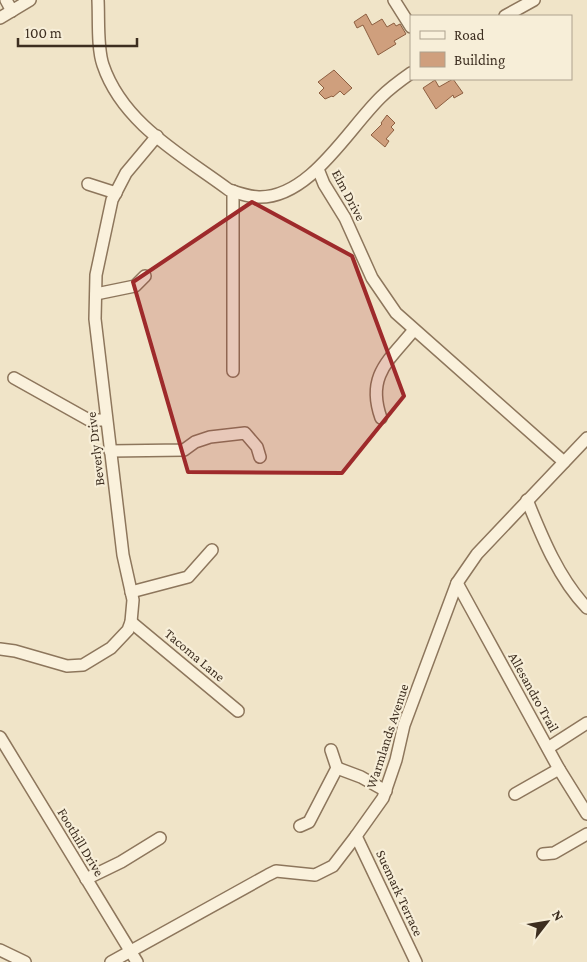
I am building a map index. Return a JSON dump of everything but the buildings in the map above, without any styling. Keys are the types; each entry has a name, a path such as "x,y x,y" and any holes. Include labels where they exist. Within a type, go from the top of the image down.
{"street":[{"path":"6,0 12,11"},
{"path":"0,18 30,0"},
{"name":"Elm Drive","path":"98,0 102,63 124,104 146,129 233,191 259,197 283,192 318,169 324,184 345,218 379,290 414,331 564,462"},
{"path":"394,0 410,24"},
{"path":"506,15 534,0"},
{"path":"318,169 381,96 410,73"},
{"name":"Beverly Drive","path":"132,622 131,592 122,555 95,319 96,275 112,200 126,173 157,136"},
{"path":"88,184 116,192"},
{"path":"233,191 233,371"},
{"path":"96,294 135,286 146,276"},
{"path":"381,418 375,397 380,371 414,331"},
{"path":"14,378 89,420 106,420"},
{"path":"110,451 184,450 195,442 202,440 245,433 257,447 260,457"},
{"name":"Warmlands Avenue","path":"111,962 268,875 276,872 315,875 333,866 383,798 404,725 457,583 478,554 587,438"},
{"path":"527,500 542,536 566,578 587,608"},
{"path":"131,592 188,577 212,550"},
{"name":"Allesandro Trail","path":"457,583 559,769 587,814"},
{"path":"0,649 16,651 67,666 83,665 111,648 128,630 132,622"},
{"name":"Tacoma Lane","path":"132,622 238,711"},
{"path":"548,748 587,723"},
{"name":"Foothill Drive","path":"0,737 137,962"},
{"path":"300,826 309,822 337,768 331,750"},
{"path":"337,768 360,777 386,791"},
{"path":"515,794 559,769"},
{"path":"543,854 554,854 587,834"},
{"name":"Suemark Terrace","path":"356,836 416,962"},
{"path":"86,878 121,862 160,838"},
{"path":"0,950 25,962"}],"highlighted area":[{"path":"252,202 352,256 404,396 342,473 188,472 133,282"}]}
